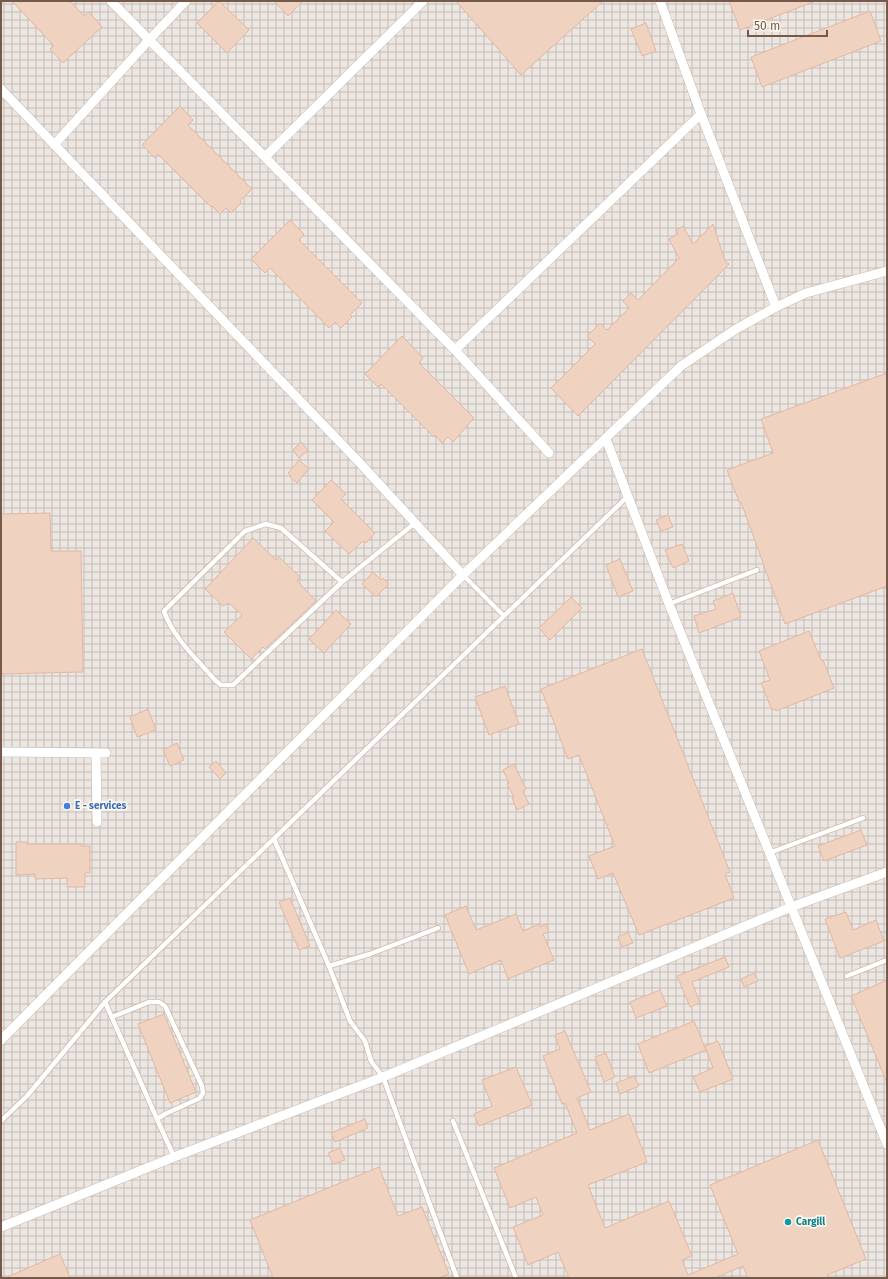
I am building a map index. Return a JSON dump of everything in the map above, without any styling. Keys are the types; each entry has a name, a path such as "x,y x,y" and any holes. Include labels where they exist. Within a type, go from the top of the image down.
{"street":[{"path":"111,1 455,350 548,453"},
{"path":"54,145 186,1"},
{"path":"265,157 423,1"},
{"path":"660,1 701,114 776,307"},
{"path":"1,89 352,455 463,575"},
{"path":"455,350 701,114"},
{"path":"1,1040 463,575 681,366 736,329 776,307 806,293 887,271"},
{"path":"606,439 669,604 887,1144"},
{"path":"1,752 106,753"},
{"path":"96,753 97,822"},
{"path":"1,1227 174,1157 383,1077 791,907 887,872"}],"lane":[{"path":"1,1121 27,1096 105,1002 627,497"},
{"path":"342,582 281,528 266,524 245,531 164,611 174,633 215,680 221,685 233,685 342,582 415,523"},
{"path":"669,604 757,570"},
{"path":"463,575 504,616"},
{"path":"769,853 863,818"},
{"path":"274,839 329,966 350,1021 365,1041 372,1061 383,1077 457,1278"},
{"path":"329,966 370,954 438,928"},
{"path":"847,976 887,960"},
{"path":"105,1002 174,1157"},
{"path":"112,1017 149,1002 159,1002 165,1006 202,1086 203,1093 200,1098 157,1119"},
{"path":"452,1121 516,1278"}],"shaded area":[{"path":"1,1 887,1 887,1278 1,1278"}],"building":[{"path":"12,1 70,1 84,16 89,12 102,27 63,63 50,49 54,46"},
{"path":"219,1 249,30 227,53 197,23"},
{"path":"274,1 303,1 288,16"},
{"path":"456,1 603,1 521,75"},
{"path":"729,1 813,1 813,2 740,30"},
{"path":"870,11 881,41 762,87 751,57"},
{"path":"646,23 656,51 642,56 631,29"},
{"path":"180,106 193,120 188,125 252,189 231,213 226,208 220,214 212,206 211,207 158,154 155,158 142,145"},
{"path":"290,220 304,234 299,240 362,303 350,315 352,317 341,328 335,322 329,328 270,268 265,273 251,259"},
{"path":"713,224 725,261 729,264 578,416 551,388 595,344 587,336 600,323 607,330 629,308 623,301 631,293 638,300 679,258 669,239 678,234 676,230 683,226 693,244"},
{"path":"402,336 423,358 419,363 474,418 453,442 448,437 442,443 435,435 434,437 381,384 378,387 365,374"},
{"path":"887,373 887,586 785,624 741,502 739,502 727,470 773,453 761,419"},
{"path":"301,442 308,450 299,458 293,450"},
{"path":"299,460 309,469 297,483 288,473"},
{"path":"331,480 346,494 341,499 375,533 366,543 363,541 349,554 325,531 334,522 312,500"},
{"path":"50,513 51,551 81,551 83,672 1,674 1,514"},
{"path":"668,515 673,527 661,531 656,520"},
{"path":"253,538 276,560 279,557 300,577 297,581 316,601 265,649 263,647 251,659 224,632 242,615 229,603 223,606 205,589"},
{"path":"682,544 689,561 673,568 665,550"},
{"path":"620,559 633,591 618,597 606,565"},
{"path":"373,572 381,580 383,578 389,584 376,597 362,584"},
{"path":"733,593 741,617 699,633 694,616 716,609 713,601"},
{"path":"571,597 582,608 550,640 539,628"},
{"path":"336,610 351,624 324,653 309,639"},
{"path":"809,631 834,688 776,711 775,709 772,710 761,683 770,680 759,651"},
{"path":"642,649 730,872 725,874 734,898 639,935 613,873 598,879 589,856 615,846 579,755 568,759 541,689"},
{"path":"505,686 519,724 489,735 475,697"},
{"path":"148,709 156,730 137,737 130,717"},
{"path":"177,743 184,760 170,766 163,750"},
{"path":"216,761 226,773 220,779 209,767"},
{"path":"514,764 526,789 523,791 529,804 517,810 512,798 514,797 507,784 509,783 503,770"},
{"path":"861,830 867,845 824,861 818,846"},
{"path":"16,842 27,842 27,844 81,844 81,846 90,846 90,873 85,873 85,887 67,887 67,878 35,879 35,874 16,875"},
{"path":"290,898 310,946 299,950 279,902"},
{"path":"466,906 476,930 516,914 523,931 539,924 540,927 546,924 549,932 543,934 554,960 508,979 501,960 469,974 445,915"},
{"path":"846,912 853,930 876,920 884,941 840,958 825,919"},
{"path":"628,932 633,943 622,947 618,937"},
{"path":"725,957 729,967 692,982 700,1003 690,1007 677,976"},
{"path":"754,973 758,981 744,987 741,979"},
{"path":"887,980 887,1083 851,996"},
{"path":"660,990 667,1006 636,1018 630,1002"},
{"path":"164,1014 196,1092 170,1103 138,1024"},
{"path":"694,1021 706,1050 649,1073 638,1044"},
{"path":"565,1031 591,1092 577,1098 590,1130 629,1114 647,1162 588,1185 605,1228 669,1201 692,1256 682,1260 688,1275 738,1254 710,1185 818,1140 866,1259 827,1275 828,1278 748,1278 743,1266 715,1278 569,1278 558,1252 528,1265 513,1227 543,1215 536,1197 510,1208 494,1168 577,1133 565,1103 562,1104 543,1056 560,1049 555,1035"},
{"path":"718,1041 733,1079 700,1092 693,1077 713,1068 705,1046"},
{"path":"606,1053 615,1077 604,1082 595,1057"},
{"path":"516,1067 532,1105 479,1126 474,1114 492,1106 482,1080"},
{"path":"634,1076 639,1086 620,1094 616,1083"},
{"path":"365,1119 368,1128 335,1142 331,1133"},
{"path":"340,1148 345,1160 333,1164 328,1153"},
{"path":"379,1167 398,1216 422,1207 449,1274 438,1278 273,1278 250,1220"},
{"path":"60,1254 70,1278 5,1278"}],"place":[{"name":"E - services","path":"67,806"},
{"name":"Cargill","path":"788,1222"}]}
